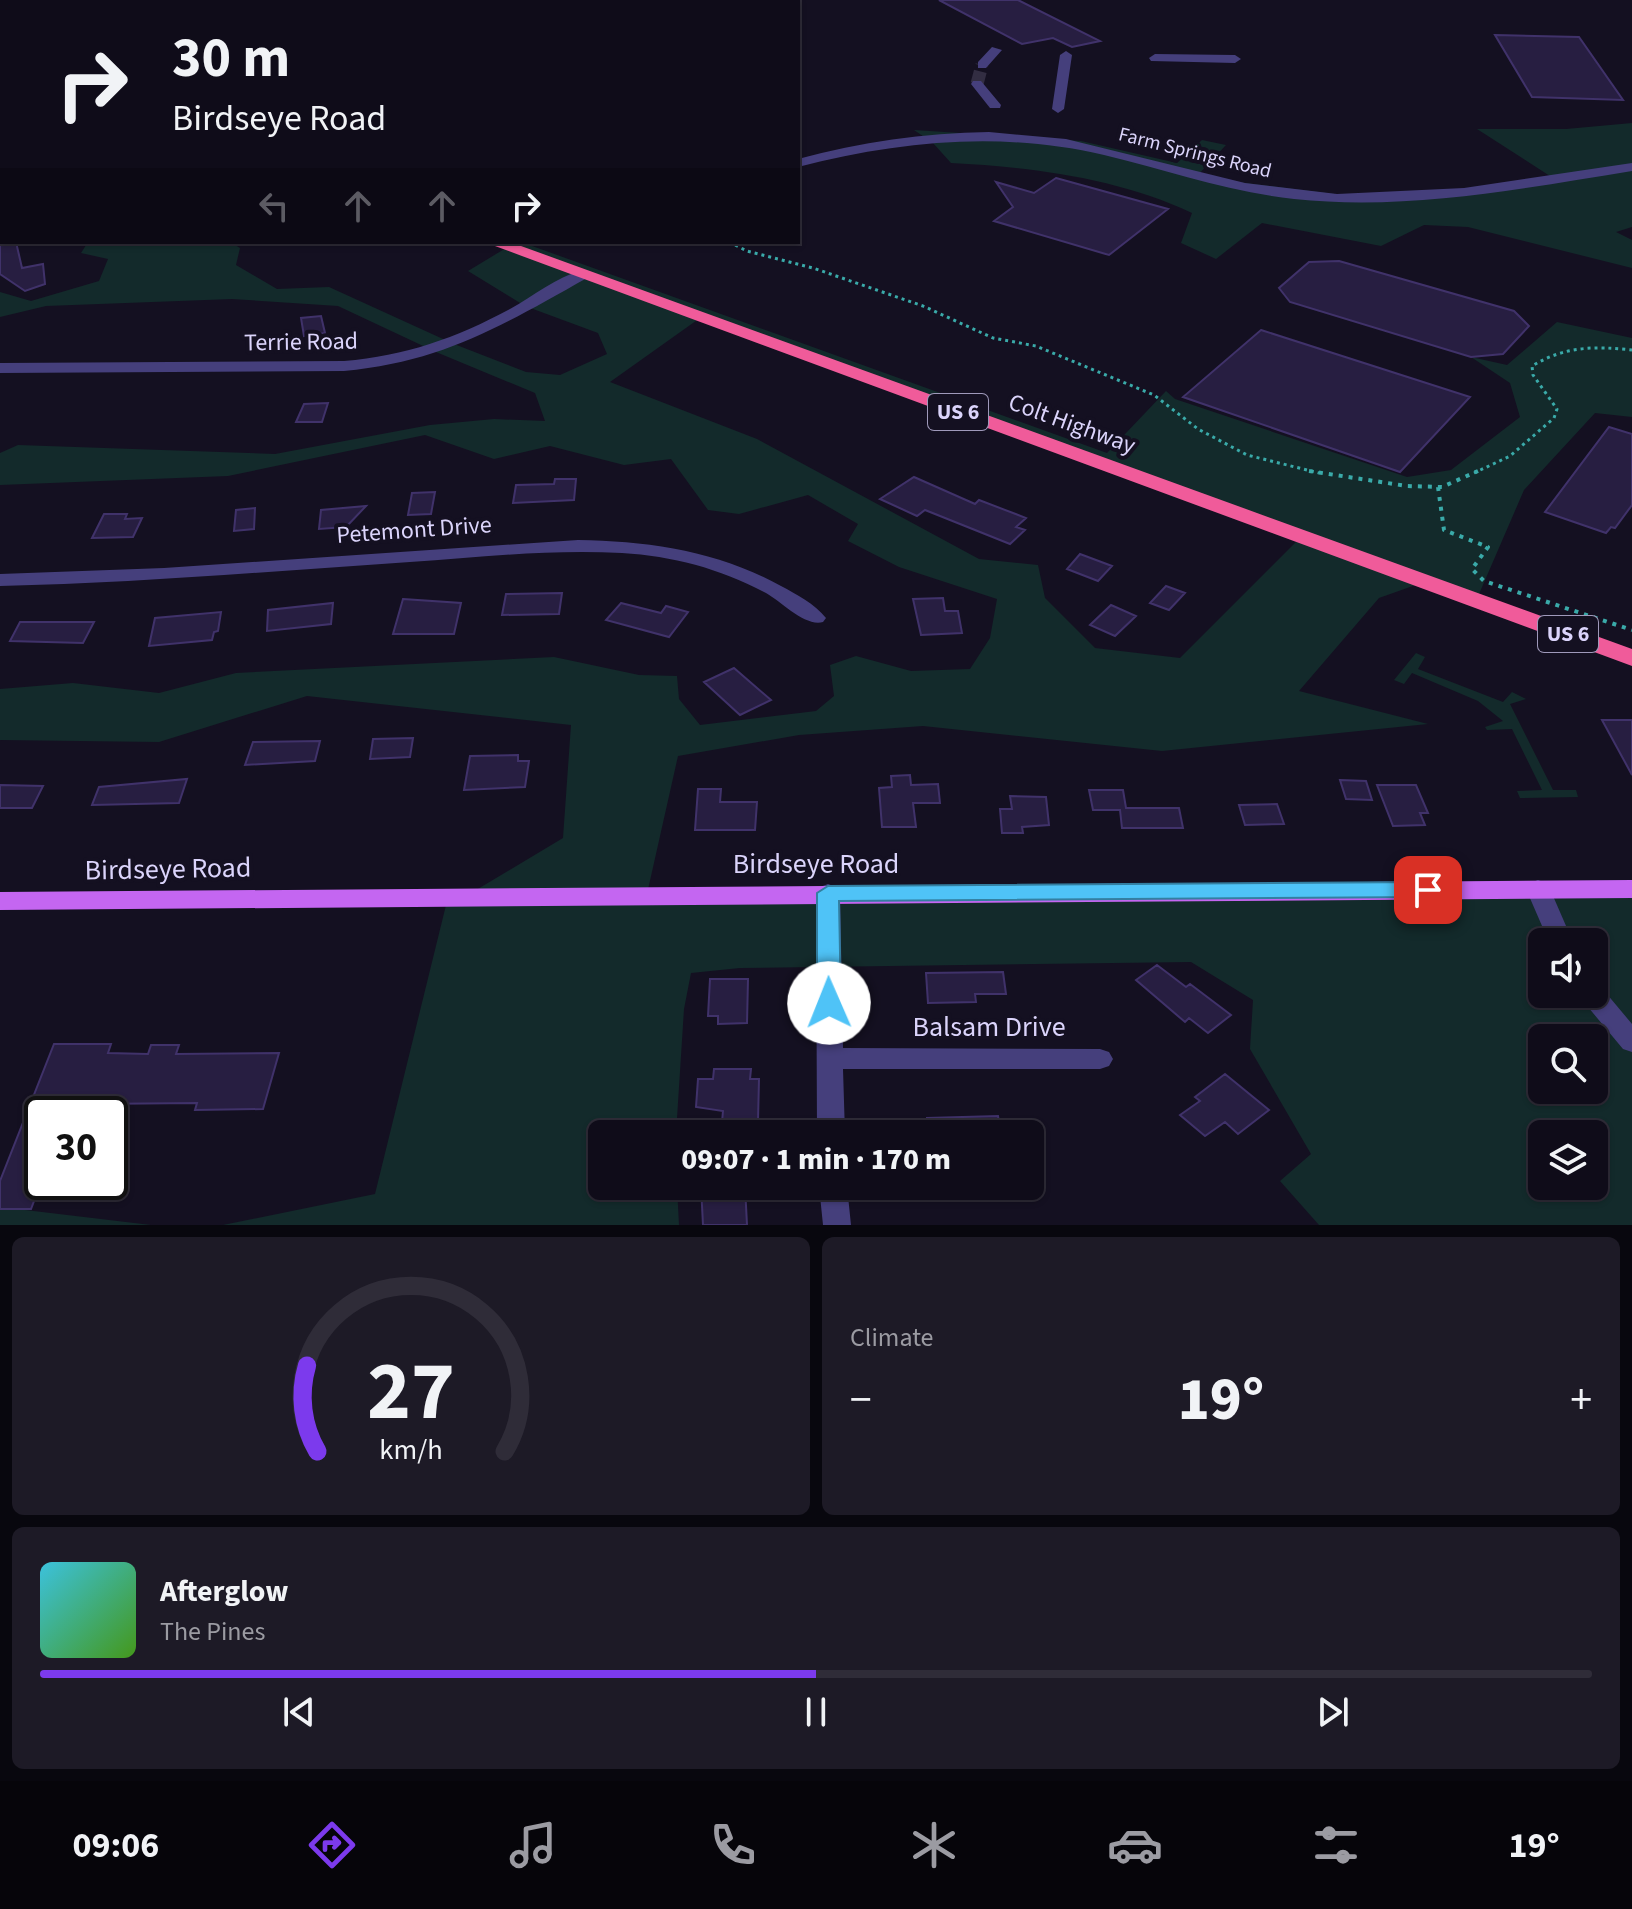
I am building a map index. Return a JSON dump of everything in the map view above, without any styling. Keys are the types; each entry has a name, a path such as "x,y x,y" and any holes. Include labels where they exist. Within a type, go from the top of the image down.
{"highway":[{"name":"Colt Highway","path":"498,244 1632,658"}],"main road":[{"name":"Birdseye Road","path":"0,901 1632,889"}],"street":[{"path":"982,65 996,50"},
{"path":"1058,109 1066,55"},
{"path":"1155,58 1235,59"},
{"path":"977,84 995,105"},
{"name":"Farm Springs Road","path":"800,163 886,142 935,137 1005,137 1078,145 1268,192 1375,199 1455,193 1632,167"},
{"name":"Terrie Road","path":"0,368 394,363 454,344 582,275"},
{"name":"Petemont Drive","path":"0,580 136,578 432,554 625,548 661,551 726,569 775,590 816,618"},
{"path":"1538,889 1555,928"},
{"path":"828,893 831,1120"},
{"path":"1604,1008 1632,1042"},
{"name":"Balsam Drive","path":"830,1058 1100,1059"},
{"path":"834,1200 837,1225"}],"path":[{"path":"733,244 923,306 950,321 993,338 1046,349 1154,395 1198,429 1247,455 1360,480 1438,487 1459,482 1499,464 1554,418 1557,409 1533,375 1532,366 1564,348 1632,350"},
{"path":"1438,487 1444,530 1488,547 1472,569 1484,581 1632,630"}],"green space":[{"path":"1632,123 1632,227 1616,232 1632,240 1632,268 1468,227 1424,225 1381,246 1262,223 1216,259 1181,243 1192,213 1164,201 1074,176 951,163 933,143 914,130 1081,141 1177,163 1202,140 1226,145 1196,177 1375,199 1553,178 1477,129 1566,129"},
{"path":"87,244 233,244 240,248 236,265 277,289 329,287 454,344 526,372 560,375 607,354 598,333 525,306 468,271 506,248 497,244 527,244 1107,453 1166,391 1175,399 1407,477 1451,470 1520,417 1510,383 1471,357 1507,365 1557,322 1632,338 1632,417 1595,413 1524,490 1476,601 1424,582 1379,598 1299,691 1428,724 1162,751 923,726 799,735 678,756 647,894 1632,889 1632,1225 1319,1225 1280,1181 1311,1154 1250,1049 1253,1000 1191,962 740,968 691,973 684,1009 677,1120 588,1120 588,1200 678,1200 679,1225 223,1225 375,1194 448,897 466,896 563,838 571,725 307,696 159,742 0,740 0,689 73,683 159,693 236,673 554,657 639,675 677,676 679,699 700,725 816,711 834,696 830,665 856,656 911,671 970,669 990,638 997,599 899,567 848,541 858,524 808,495 739,514 708,510 671,459 624,465 550,446 494,459 425,435 228,476 0,485 0,453 18,445 275,454 430,425 494,419 545,421 535,393 436,352 338,306 232,299 46,306 0,317 0,292 31,301 99,281 108,259 81,253","holes":["700,318 1301,537 1180,658 1095,648 1045,598 1038,565 979,559 757,439 610,382"]},
{"path":"1416,653 1425,657 1418,669 1503,702 1512,692 1526,699 1510,704 1553,790 1576,790 1578,797 1520,798 1517,791 1542,790 1512,729 1487,730 1485,727 1503,721 1478,701 1412,673 1404,684 1394,680"},
{"path":"0,1207 151,1225 0,1225"}],"building":[{"path":"939,0 1018,0 1100,41 1072,47 1053,38 1022,44"},
{"path":"1495,35 1579,37 1623,100 1532,97"},
{"path":"1056,178 1168,209 1109,255 994,221 1013,207 996,182 1034,193"},
{"path":"0,244 16,244 22,268 43,264 45,284 25,291 0,274"},
{"path":"1339,261 1514,311 1529,326 1503,354 1471,357 1290,302 1279,288 1309,262"},
{"path":"321,316 325,333 304,336 301,318"},
{"path":"1261,330 1470,397 1400,472 1183,397"},
{"path":"328,403 322,422 296,422 304,404"},
{"path":"1609,427 1632,434 1632,505 1615,528 1611,527 1606,533 1545,512"},
{"path":"914,477 975,504 979,500 1026,518 1016,527 1025,530 1010,544 925,510 917,516 880,499"},
{"path":"555,479 576,479 574,500 513,503 516,485 554,484"},
{"path":"435,492 431,514 408,515 412,493"},
{"path":"366,506 346,527 319,529 321,510"},
{"path":"255,508 254,529 234,531 236,510"},
{"path":"104,514 127,514 125,519 142,518 133,537 92,538"},
{"path":"1080,554 1112,566 1098,581 1067,569"},
{"path":"1166,586 1185,593 1169,610 1150,603"},
{"path":"562,593 559,614 502,615 506,594"},
{"path":"943,598 945,611 958,611 962,633 921,635 913,599"},
{"path":"403,599 461,603 454,634 393,634"},
{"path":"333,603 331,624 267,631 268,610"},
{"path":"621,603 661,613 666,606 688,612 669,637 606,620"},
{"path":"1111,605 1136,616 1115,636 1090,625"},
{"path":"221,612 218,631 214,632 212,640 149,646 155,618"},
{"path":"20,622 94,622 83,643 10,641"},
{"path":"734,668 771,700 740,715 704,682"},
{"path":"1602,720 1632,720 1632,775"},
{"path":"413,738 410,757 370,759 373,739"},
{"path":"320,741 315,761 245,765 253,742"},
{"path":"518,755 518,761 529,761 525,787 464,790 470,756"},
{"path":"910,775 911,785 938,784 940,803 913,803 916,827 882,827 879,788 892,787 891,776"},
{"path":"187,779 179,803 92,805 99,787"},
{"path":"1340,780 1366,781 1372,800 1346,799"},
{"path":"0,785 43,786 32,808 0,808"},
{"path":"1377,785 1416,785 1428,813 1420,813 1425,825 1393,826"},
{"path":"698,789 721,789 720,802 757,802 755,830 695,830"},
{"path":"1089,790 1123,790 1126,808 1179,808 1183,828 1122,828 1120,810 1093,810"},
{"path":"1010,796 1046,797 1049,825 1022,827 1023,833 1002,833 1000,809 1012,809"},
{"path":"1277,804 1284,824 1245,825 1239,805"},
{"path":"1157,965 1186,987 1190,984 1231,1015 1208,1033 1189,1018 1185,1022 1136,980"},
{"path":"1003,972 1006,994 975,994 976,1002 928,1003 926,973"},
{"path":"710,979 748,979 747,1023 718,1024 718,1016 708,1016"},
{"path":"54,1044 111,1044 108,1053 148,1054 151,1045 179,1045 176,1054 279,1053 263,1109 195,1110 197,1103 128,1104 128,1096 34,1096"},
{"path":"714,1069 751,1069 750,1079 759,1079 758,1120 722,1120 723,1111 696,1107 698,1079 713,1079"},
{"path":"1225,1074 1269,1110 1238,1134 1225,1122 1205,1136 1180,1115 1200,1101 1195,1097"},
{"path":"998,1116 999,1120 927,1120"},
{"path":"24,1120 24,1200 34,1200 31,1209 0,1209 0,1181"},
{"path":"702,1200 746,1200 747,1225 703,1225"}],"tunnel":[{"path":"977,84 982,65"}],"route":[{"path":"829,1003 828,893 1428,890"}]}
